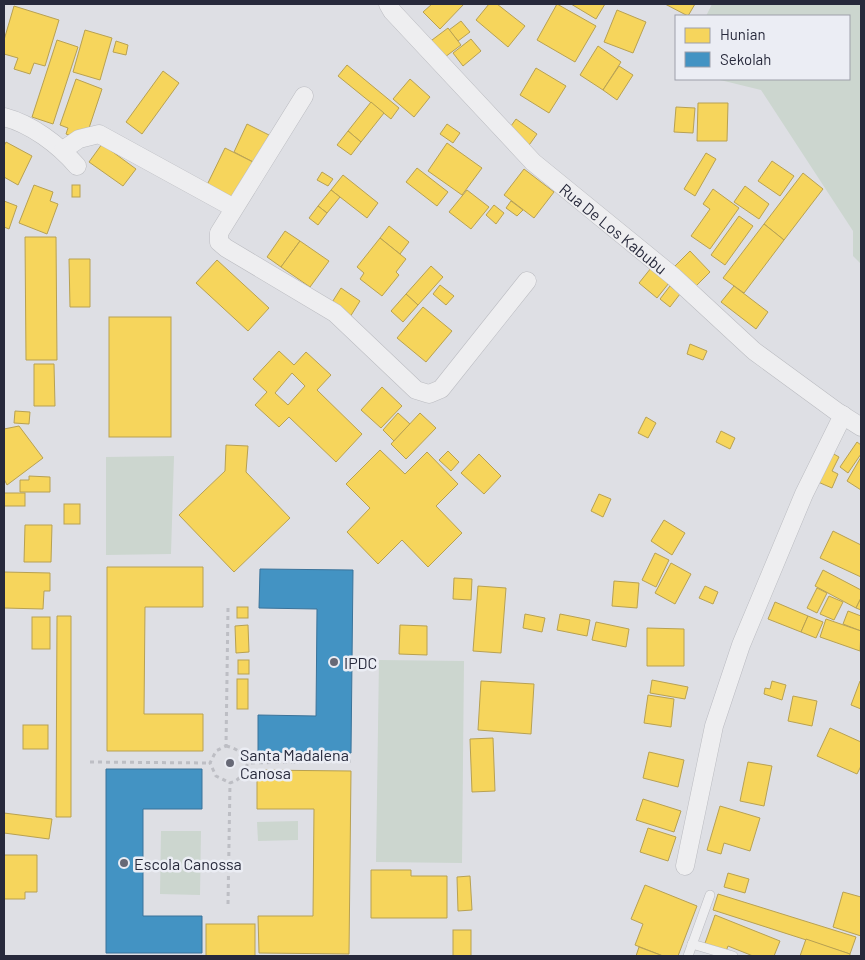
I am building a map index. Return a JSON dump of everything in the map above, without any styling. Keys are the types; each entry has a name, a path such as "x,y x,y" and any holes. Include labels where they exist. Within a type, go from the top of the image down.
{"street":[{"name":"Rua De Los Kabubu","path":"388,4 392,11 533,162 674,277 754,351 861,427"},
{"path":"304,96 219,233 219,242 226,248 335,313 416,390 429,394 441,389 527,281"},
{"path":"4,117 18,121 63,150 76,166"},
{"path":"63,150 79,139 99,134 234,208"},
{"path":"685,866 714,726 741,645 804,494 843,415"}],"lane":[{"path":"688,956 710,895"},
{"path":"692,944 732,956"}],"path":[{"path":"226,746 228,608"},
{"path":"210,763 216,752 226,746 234,748 244,756 248,763"},
{"path":"248,763 356,761"},
{"path":"90,762 210,763"},
{"path":"210,763 216,776 230,783 237,781 242,776 248,763"},
{"path":"228,904 230,783"}],"shaded area":[{"path":"712,4 861,4 861,264 853,256 853,231 761,90 720,80 850,80 850,15 706,15"},
{"path":"174,456 171,554 106,555 106,457"},
{"path":"379,660 464,661 462,863 376,862"},
{"path":"298,821 298,840 258,841 257,822"},
{"path":"161,831 201,831 200,895 160,894"}],"building: Hunian":[{"path":"432,4 464,4 440,29 423,12"},
{"path":"489,4 497,4 525,26 508,47 476,20"},
{"path":"557,4 596,26 575,62 537,40"},
{"path":"571,4 605,4 596,19"},
{"path":"665,4 695,4 689,15"},
{"path":"14,6 59,20 45,66 34,63 30,74 14,69 18,58 4,54 4,40"},
{"path":"617,10 646,22 633,53 604,42"},
{"path":"461,21 470,32 458,41 449,30"},
{"path":"448,28 461,45 441,60 428,43"},
{"path":"85,30 112,38 100,80 73,72"},
{"path":"471,39 481,51 463,66 453,53"},
{"path":"57,40 78,47 53,124 32,117"},
{"path":"116,41 128,45 126,55 113,52"},
{"path":"598,46 621,62 603,90 580,75"},
{"path":"347,65 399,108 391,119 338,76"},
{"path":"619,66 633,75 617,100 603,90"},
{"path":"536,68 566,86 549,113 520,95"},
{"path":"163,71 179,83 142,134 126,122"},
{"path":"76,79 102,89 87,134 77,138 66,134 68,128 60,125"},
{"path":"410,79 430,97 414,117 393,99"},
{"path":"371,102 384,113 361,142 348,131"},
{"path":"698,103 728,103 727,141 697,141"},
{"path":"676,107 695,108 693,133 674,132"},
{"path":"516,119 537,134 527,148 506,133"},
{"path":"247,124 269,135 255,163 234,152"},
{"path":"447,124 460,133 453,143 440,134"},
{"path":"348,131 361,142 351,155 337,145"},
{"path":"6,142 32,156 18,185 4,177 4,146"},
{"path":"447,143 482,168 462,195 428,171"},
{"path":"102,144 136,169 123,186 89,162"},
{"path":"225,148 255,163 238,200 207,185"},
{"path":"706,153 716,159 695,196 684,189"},
{"path":"772,161 794,176 780,196 758,181"},
{"path":"417,168 448,192 437,206 406,182"},
{"path":"524,169 554,192 534,218 504,195"},
{"path":"322,172 333,179 328,186 317,180"},
{"path":"803,173 823,189 784,240 764,224"},
{"path":"343,175 378,203 367,218 331,190"},
{"path":"34,185 53,192 50,201 58,204 47,234 19,223"},
{"path":"72,185 80,185 80,197 72,197"},
{"path":"745,186 769,204 759,219 734,202"},
{"path":"713,189 739,208 710,249 691,236 710,209 703,204"},
{"path":"331,190 340,197 327,213 318,206"},
{"path":"467,190 489,207 471,229 449,212"},
{"path":"4,201 17,206 9,229 4,227"},
{"path":"511,201 523,210 517,216 506,208"},
{"path":"494,205 504,213 496,224 486,215"},
{"path":"318,206 327,213 318,225 309,218"},
{"path":"739,216 753,226 725,265 711,255"},
{"path":"764,224 784,240 744,293 723,278"},
{"path":"389,226 409,242 400,254 380,238"},
{"path":"285,231 300,241 281,267 267,257"},
{"path":"25,237 56,237 57,360 26,360"},
{"path":"380,238 406,259 396,272 399,275 382,296 360,279 364,273 357,267"},
{"path":"300,241 329,261 310,287 281,267"},
{"path":"690,251 710,272 695,287 675,266"},
{"path":"69,259 90,259 90,307 70,307"},
{"path":"217,260 269,308 248,331 196,283"},
{"path":"431,266 443,277 418,305 406,294"},
{"path":"651,268 669,283 657,298 639,283"},
{"path":"440,285 454,296 446,305 433,294"},
{"path":"670,286 680,294 670,307 660,299"},
{"path":"734,286 768,312 756,329 721,302"},
{"path":"341,288 360,301 350,317 331,304"},
{"path":"406,294 418,305 403,322 391,311"},
{"path":"423,307 452,331 426,362 397,338"},
{"path":"109,317 171,317 171,437 109,437"},
{"path":"690,344 707,351 703,360 687,354"},
{"path":"279,351 294,365 306,352 331,375 317,390 362,434 336,462 289,417 279,427 255,405 267,392 253,379","holes":["292,373 305,386 288,405 275,393"]},
{"path":"34,364 54,364 55,406 34,406"},
{"path":"382,387 402,406 381,428 361,410"},
{"path":"15,411 30,412 29,424 14,423"},
{"path":"398,413 410,424 394,441 383,430"},
{"path":"420,413 436,428 406,459 391,444"},
{"path":"646,417 656,423 648,438 638,433"},
{"path":"19,426 43,458 7,485 4,479 4,429"},
{"path":"721,431 735,438 730,449 716,442"},
{"path":"857,442 861,445 861,454 848,473 840,467"},
{"path":"226,445 248,446 246,472 290,518 234,572 179,515 225,471"},
{"path":"380,450 405,474 427,452 458,484 436,506 462,533 428,567 402,540 378,564 347,532 370,508 346,484"},
{"path":"448,451 459,462 451,471 439,460"},
{"path":"832,453 839,457 832,471 838,474 832,488 818,482"},
{"path":"479,454 501,476 484,494 461,473"},
{"path":"861,457 861,490 847,481"},
{"path":"29,476 50,477 50,492 20,492 20,480 29,480"},
{"path":"4,493 25,493 25,506 4,506"},
{"path":"599,494 611,499 603,517 591,511"},
{"path":"64,504 80,504 80,524 64,524"},
{"path":"664,520 685,533 672,555 651,541"},
{"path":"25,525 52,525 51,562 24,562"},
{"path":"833,531 861,545 861,577 820,558"},
{"path":"655,553 669,560 656,587 642,580"},
{"path":"671,563 691,574 675,604 655,593"},
{"path":"107,567 203,567 203,607 145,607 144,714 203,714 203,751 107,751"},
{"path":"823,570 861,590 861,598 856,608 815,586"},
{"path":"4,572 50,573 50,591 44,591 43,609 4,608"},
{"path":"454,578 472,579 471,600 453,599"},
{"path":"614,581 639,583 637,608 612,606"},
{"path":"478,586 506,588 501,653 473,651"},
{"path":"705,586 718,592 713,604 699,598"},
{"path":"817,588 827,593 817,613 807,608"},
{"path":"829,596 843,602 834,620 820,614"},
{"path":"861,598 861,610 856,608"},
{"path":"775,602 808,616 801,632 768,619"},
{"path":"237,607 248,607 248,618 237,618"},
{"path":"848,611 861,616 861,631 843,624"},
{"path":"525,614 545,618 542,632 523,628"},
{"path":"560,614 590,620 587,636 557,630"},
{"path":"57,616 71,616 71,817 56,817"},
{"path":"808,616 823,622 816,638 801,632"},
{"path":"32,617 50,617 50,649 32,649"},
{"path":"826,619 861,631 860,651 820,637"},
{"path":"596,622 629,629 626,647 592,640"},
{"path":"248,625 249,652 236,653 235,626"},
{"path":"400,625 427,626 427,655 399,654"},
{"path":"647,628 684,629 684,666 647,666"},
{"path":"238,660 249,660 249,674 238,674"},
{"path":"237,679 248,679 248,709 237,709"},
{"path":"652,680 688,687 685,699 650,693"},
{"path":"481,681 534,684 531,734 478,730"},
{"path":"772,681 786,685 782,700 764,694 765,688 770,689"},
{"path":"861,682 861,709 851,705"},
{"path":"648,695 674,699 671,727 644,723"},
{"path":"793,696 817,701 812,726 788,721"},
{"path":"23,725 48,725 48,749 23,749"},
{"path":"830,728 861,742 861,766 857,774 817,756"},
{"path":"493,738 495,791 472,792 470,739"},
{"path":"649,752 684,760 678,787 643,778"},
{"path":"748,762 772,766 764,806 740,801"},
{"path":"257,770 351,771 349,954 259,953 258,916 313,916 314,809 257,809"},
{"path":"643,799 681,811 674,832 636,820"},
{"path":"720,806 760,818 750,851 724,843 721,854 707,850"},
{"path":"4,813 52,819 49,839 4,833"},
{"path":"648,828 676,837 668,861 640,852"},
{"path":"4,855 37,855 37,892 25,892 25,899 4,899"},
{"path":"371,870 411,870 411,876 447,876 447,918 371,918"},
{"path":"728,873 749,879 745,893 724,887"},
{"path":"470,876 472,910 458,911 457,877"},
{"path":"645,885 697,906 678,956 663,956 635,945 643,924 631,919"},
{"path":"843,892 861,897 861,936 833,927"},
{"path":"718,894 856,937 850,954 713,910"},
{"path":"715,915 780,941 774,956 753,956 728,946 725,954 704,946"},
{"path":"206,924 255,924 255,956 206,956"},
{"path":"453,930 471,930 471,956 453,956"},
{"path":"806,939 850,954 850,956 800,956"},
{"path":"639,947 663,956 636,956"}],"building: Sekolah":[{"name":"IPDC","path":"260,569 353,570 351,753 258,752 258,715 316,716 317,609 259,608"},
{"name":"Escola Canossa","path":"106,769 202,769 202,809 143,809 143,916 202,916 202,953 106,953"}],"place":[{"name":"IPDC","path":"334,662"},
{"name":"Santa Madalena Canosa","path":"230,763"},
{"name":"Escola Canossa","path":"124,863"}]}
